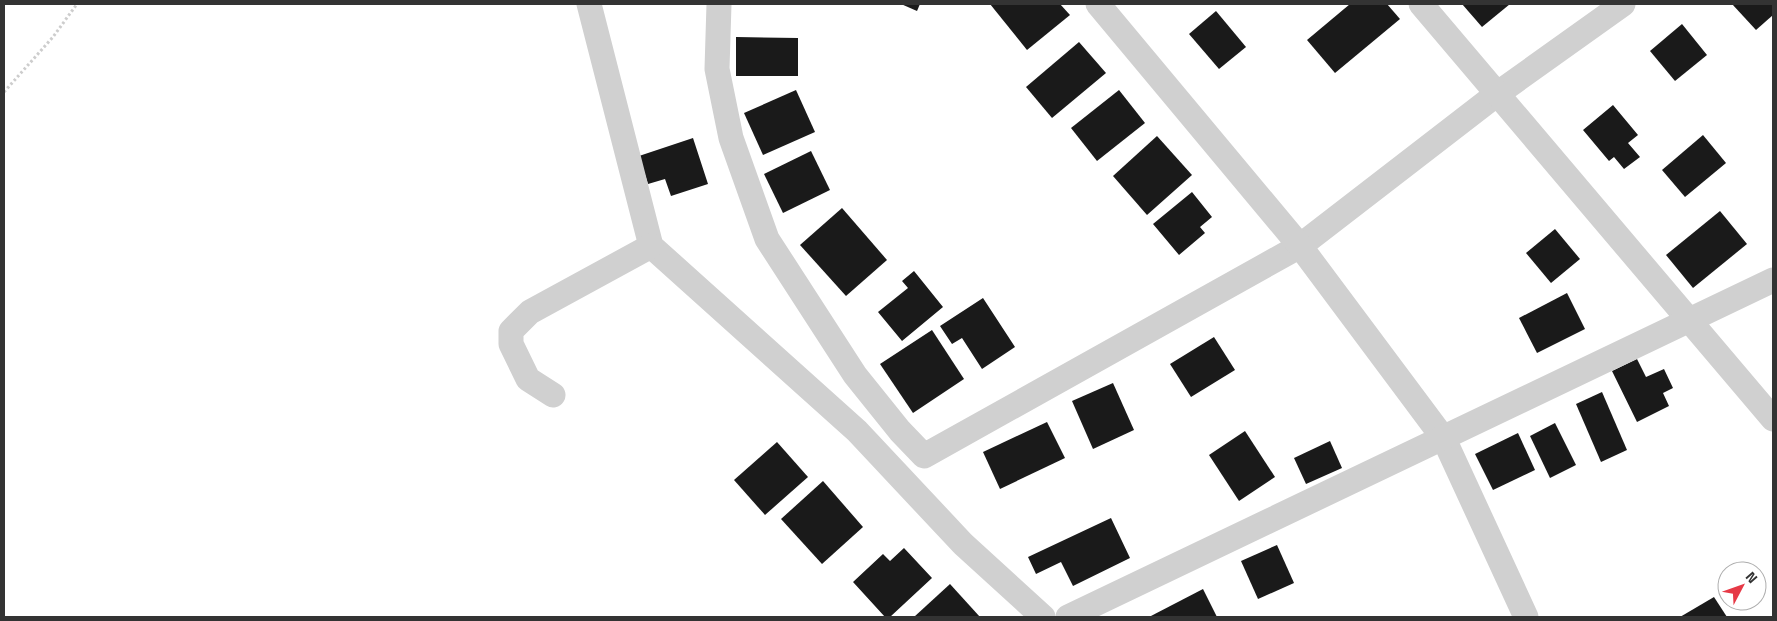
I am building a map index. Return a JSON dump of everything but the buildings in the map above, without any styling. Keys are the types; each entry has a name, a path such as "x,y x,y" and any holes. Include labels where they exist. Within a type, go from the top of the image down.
{"street":[{"path":"589,4 651,246 858,431 963,544 1043,617"},
{"path":"720,4 717,69 731,138 767,239 855,374 900,431 924,456"},
{"path":"1098,4 1300,246 1444,439 1526,617"},
{"path":"1421,4 1773,419"},
{"path":"901,476 924,456 1300,246 1497,94 1623,4"},
{"path":"553,395 528,379 511,344 511,331 530,312 651,246"},
{"path":"1068,617 1444,439 1773,280"}],"path":[{"path":"4,92 53,37 77,4"}]}
